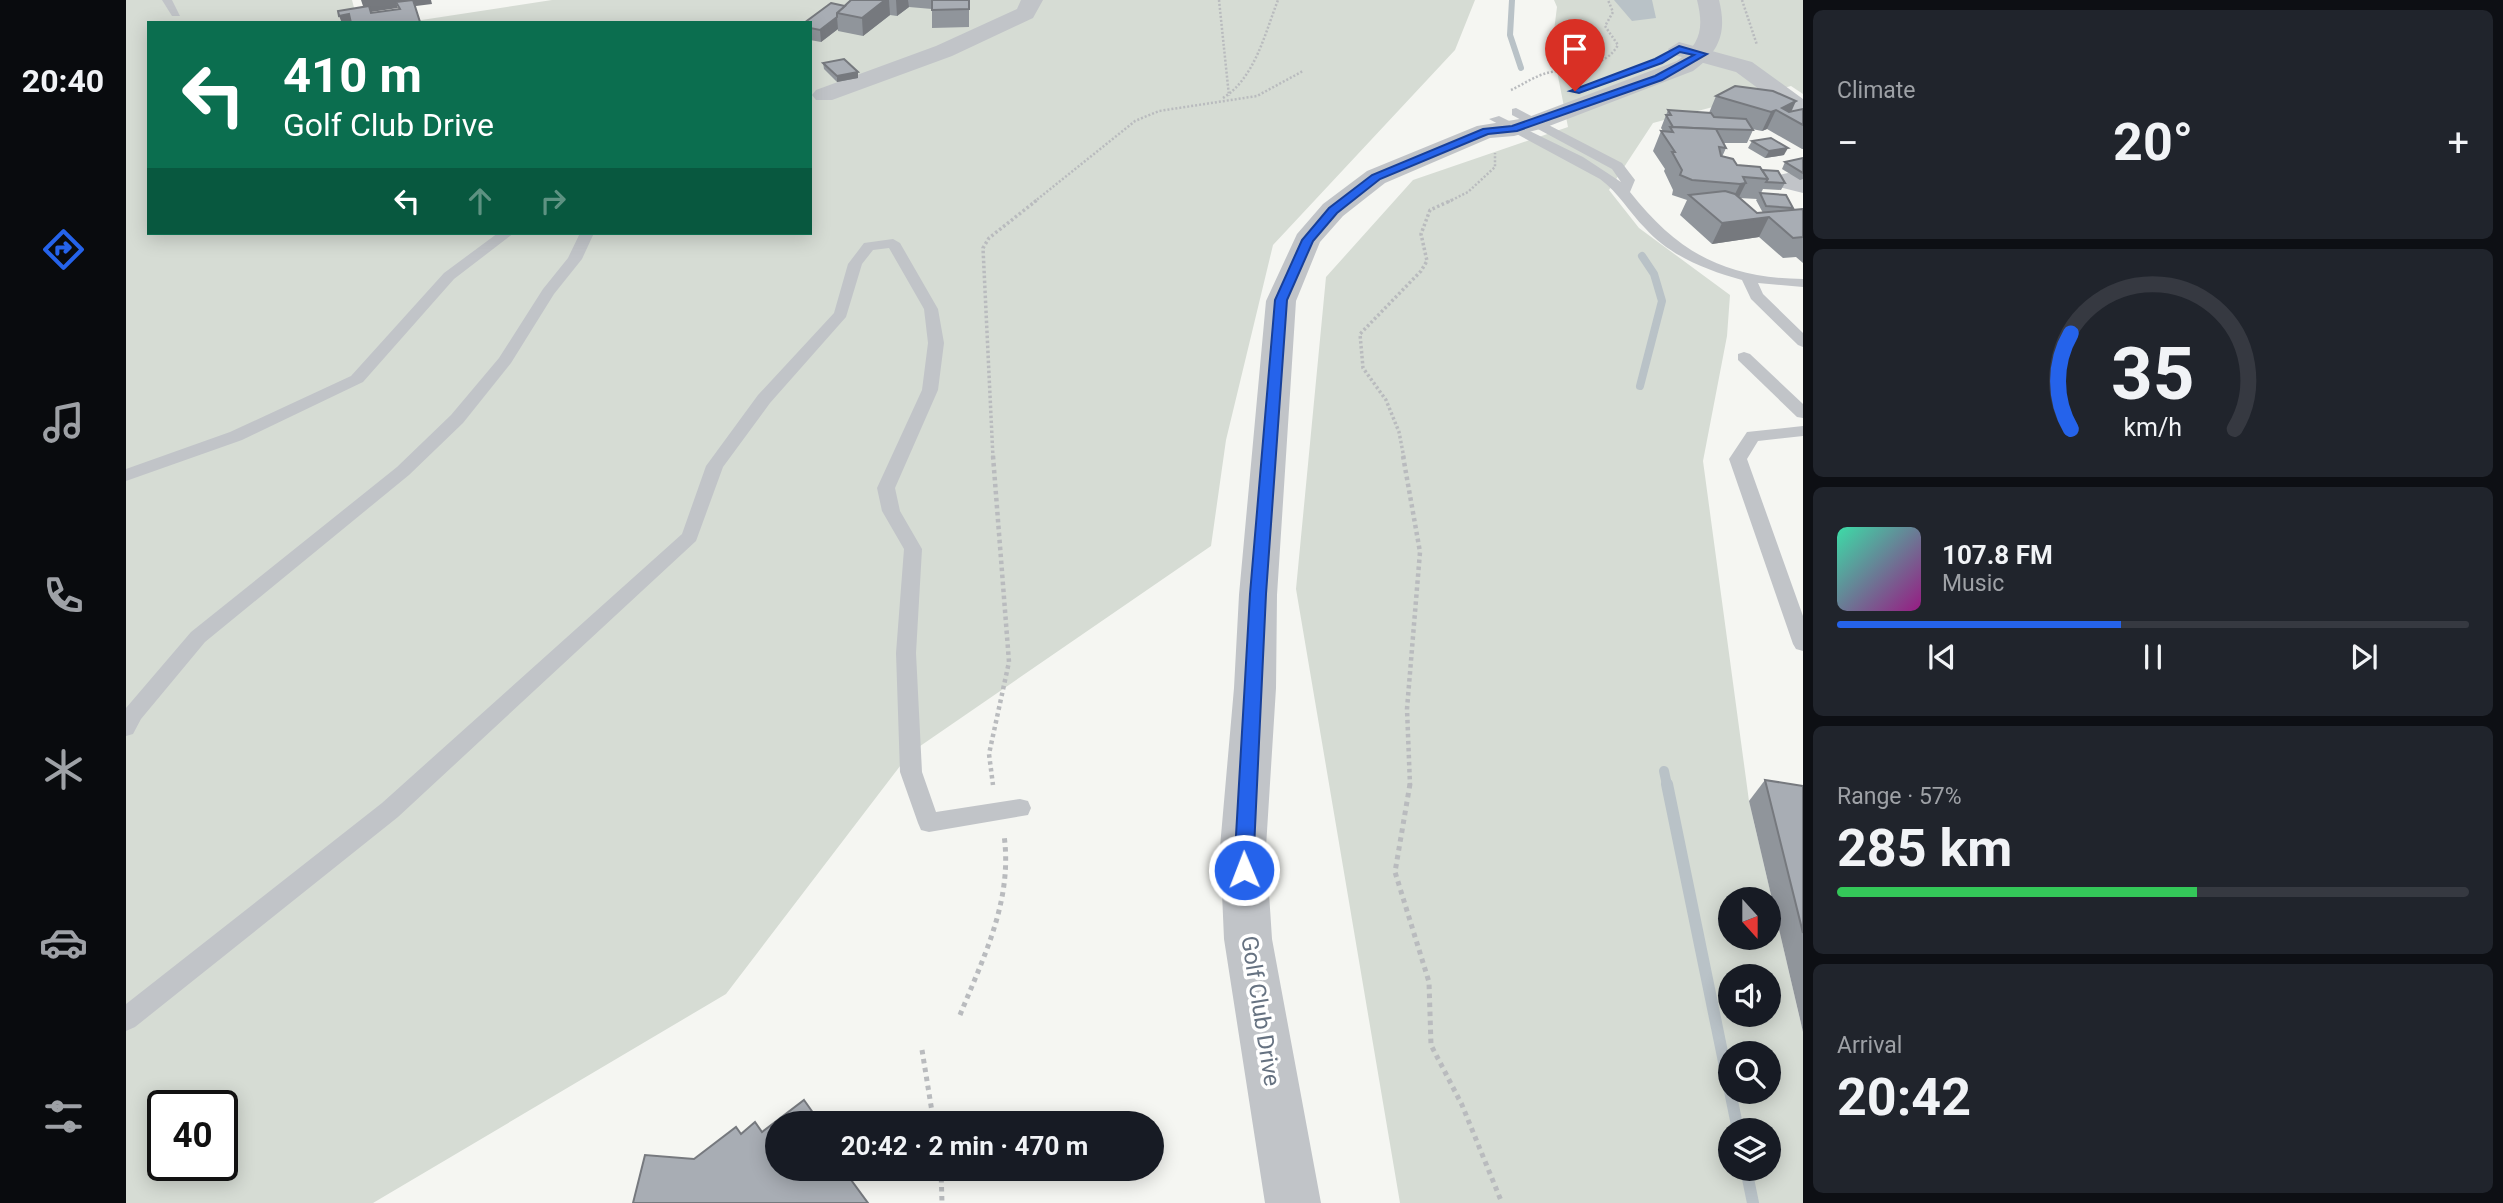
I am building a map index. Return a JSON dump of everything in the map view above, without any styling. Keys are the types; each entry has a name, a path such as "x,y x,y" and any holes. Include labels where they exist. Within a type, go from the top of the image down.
{"street":[{"path":"824,95 944,51 1025,13 1032,0"},
{"path":"1686,0 1694,18 1688,37 1679,49 1703,54 1751,71 1803,110"},
{"path":"1703,54 1715,24 1708,0"},
{"name":"Golf Club Drive","path":"1293,1203 1248,939 1243,847 1255,688 1258,594 1281,300 1307,240 1333,210 1376,177 1659,61 1679,49"},
{"name":"Golf Club Drive","path":"1509,123 1658,78 1703,54"}],"lane":[{"path":"167,0 176,13"},
{"path":"1509,123 1603,174 1625,190 1640,215 1674,246 1698,259 1747,276 1802,284"},
{"path":"1509,123 1617,166 1628,180 1625,190"},
{"path":"126,475 236,436 357,379 449,276 504,235"},
{"path":"126,727 133,714 198,637 403,471 457,419 505,360 548,292 575,259 586,235"},
{"path":"126,1019 390,810 690,537 715,466 764,399 841,314 855,264 869,246 893,243 931,309 936,343 930,390 886,488 891,511 913,549 906,653 911,772 929,824 1020,808"},
{"path":"1747,276 1756,296 1803,342"},
{"path":"1744,357 1803,413"},
{"path":"1803,431 1753,436 1738,459 1803,644"}],"path":[{"path":"1219,0 1228,96"},
{"path":"1215,101 1228,96 1255,58 1278,0"},
{"path":"1502,1203 1462,1105 1431,1045 1429,982 1395,872 1410,787 1407,709 1420,552 1399,432 1386,400 1363,368 1360,334 1371,319 1422,272 1427,261 1420,234 1430,209 1468,192 1495,167 1495,146 1509,123 1476,107 1546,73 1579,70 1614,54 1618,45 1605,26 1613,12 1608,0"},
{"path":"1742,0 1755,43 1763,50"},
{"path":"960,1015 1004,894 1008,863 989,754 1009,662 991,433 983,248 989,238 1135,121 1159,111 1256,96 1303,71"},
{"path":"922,1050 932,1111"},
{"path":"941,1181 942,1203"}],"shaded area":[{"path":"126,0 352,0 357,21 147,21 147,235 812,235 812,21 415,21 552,0 1475,0 1455,50 1273,245 1226,440 1211,546 910,753 726,994 373,1203 126,1203"},
{"path":"1554,0 1803,0 1803,94 1791,86 1653,123 1609,190 1639,228 1730,295 1727,336 1703,461 1749,801 1769,887 1718,887 1718,950 1782,950 1782,942 1803,1032 1803,1203 1400,1203 1296,589 1326,277 1413,180 1568,127 1552,46 1557,7"},
{"path":"1614,0 1652,0 1656,18 1632,21"}],"building":[{"path":"413,0 420,21 351,21 349,14 339,16 338,11 369,6 371,13 400,9 396,2"},
{"path":"851,0 885,0 862,18 837,13"},
{"path":"932,0 969,0 969,9 932,10"},
{"path":"831,3 845,6 837,13 837,17 820,30 812,28 812,21 807,21"},
{"path":"844,59 858,72 837,76 823,63"},
{"path":"1735,86 1773,91 1796,101 1782,108 1789,112 1803,109 1803,125 1776,110 1771,112 1716,96"},
{"path":"1668,110 1746,119 1753,130 1673,127 1666,115 1671,115"},
{"path":"1670,127 1716,129 1726,148 1719,147 1721,156 1733,159 1737,165 1760,167 1768,179 1743,177 1746,183 1740,184 1692,180 1680,175 1682,170 1672,152 1675,152 1661,131 1673,132"},
{"path":"1771,138 1788,148 1769,151 1752,141"},
{"path":"1803,158 1803,173 1785,162"},
{"path":"1762,170 1778,171 1785,183 1766,182 1768,179"},
{"path":"1725,191 1735,194 1757,213 1803,209 1803,237 1793,238 1769,217 1722,223 1689,195"},
{"path":"1760,193 1786,195 1793,208 1766,206"},
{"path":"1765,780 1803,786 1803,933"},
{"path":"804,1100 812,1111 790,1111"},
{"path":"755,1122 762,1132 765,1130 765,1181 852,1181 868,1203 633,1203 645,1155 694,1159 736,1127 741,1134"}],"waterway":[{"path":"1512,0 1510,35 1521,68"},
{"path":"1640,386 1662,301 1654,274 1642,256"},
{"path":"1664,771 1667,785"},
{"path":"1667,784 1736,1118"},
{"path":"1748,1181 1753,1203"}],"route":[{"path":"1244,870 1243,847 1255,688 1258,594 1281,300 1307,240 1333,210 1376,177 1486,131 1514,129 1535,123 1658,78 1685,66 1703,54 1679,49 1659,61 1575,91"}]}
